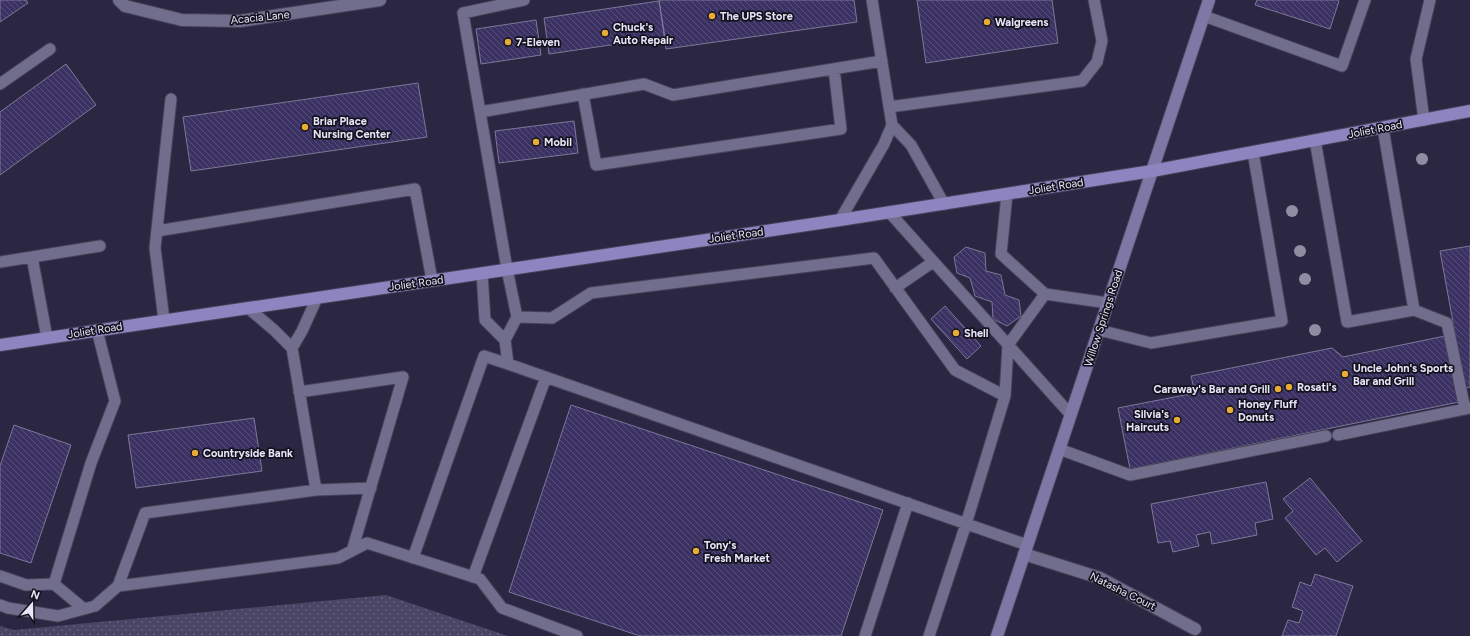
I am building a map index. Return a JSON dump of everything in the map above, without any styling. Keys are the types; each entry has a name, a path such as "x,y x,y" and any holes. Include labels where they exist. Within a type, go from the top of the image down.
{"main road":[{"name":"Willow Springs Road","path":"997,636 1209,0"},
{"name":"Joliet Road","path":"0,345 840,220 1152,171 1470,111"}],"street":[{"name":"Acacia Lane","path":"119,0 125,6 182,20 240,21 380,0"},
{"name":"Natasha Court","path":"1026,550 1100,578 1195,629"}],"lane":[{"path":"508,364 505,340 517,317 507,269 463,13 524,0"},
{"path":"840,220 884,144 892,125 872,0"},
{"path":"889,107 1082,81 1097,62 1102,41 1094,0"},
{"path":"1204,16 1342,66 1365,0"},
{"path":"1424,120 1416,59 1430,0"},
{"path":"0,84 50,49"},
{"path":"480,112 644,84 673,94 882,61"},
{"path":"583,94 596,165 841,129 834,69"},
{"path":"164,320 155,248 171,98"},
{"path":"892,125 911,146 944,204"},
{"path":"1383,128 1414,310"},
{"path":"1316,140 1347,322 1414,310 1447,323 1467,409 1338,435"},
{"path":"1099,330 1151,343 1282,322 1253,152"},
{"path":"157,231 415,189 432,280"},
{"path":"1007,194 1001,254 1045,294 1108,303"},
{"path":"889,212 1070,415"},
{"path":"0,262 100,246"},
{"path":"32,257 47,338"},
{"path":"517,317 552,318 591,294 874,258 955,370 1005,396"},
{"path":"896,288 933,262"},
{"path":"482,273 485,320 505,340"},
{"path":"929,636 966,524 1005,396 1008,345 1045,294"},
{"path":"292,348 317,298"},
{"path":"248,308 274,330 292,348 316,490"},
{"path":"54,584 91,463 115,401 97,330"},
{"path":"413,558 484,356 966,524 1026,550"},
{"path":"299,392 403,377 352,551"},
{"path":"473,577 546,377"},
{"path":"1059,449 1130,475 1326,436"},
{"path":"0,605 8,608 58,616 95,606 118,586 145,513 316,490 371,488"},
{"path":"865,636 908,504"},
{"path":"118,586 338,558 367,543 480,579 502,608 577,636"},
{"path":"0,576 26,585 54,584 84,609"}],"shaded area":[{"path":"386,595 508,636 0,636 0,626 14,630"}],"building":[{"path":"0,0 26,0 28,3 0,22"},
{"path":"659,0 854,0 857,22 666,49"},
{"name":"Walgreens","path":"917,0 1052,0 1058,43 926,63"},
{"path":"1257,0 1339,1 1330,29 1255,5"},
{"path":"659,1 665,37 549,54 544,18"},
{"name":"7-Eleven","path":"536,20 541,55 481,64 476,29"},
{"path":"66,64 96,105 0,175 0,112"},
{"name":"Briar Place Nursing Center","path":"418,83 427,137 191,171 183,117"},
{"name":"Mobil","path":"574,121 578,153 499,163 495,131"},
{"path":"1470,246 1470,387 1465,388 1440,251"},
{"name":"Shell","path":"966,247 985,253 986,271 1001,275 1005,295 1019,300 1021,316 1007,326 993,319 992,302 975,296 970,278 957,273 954,257"},
{"name":"Shell","path":"945,306 981,346 967,359 931,319"},
{"path":"1445,336 1459,402 1130,469 1118,408 1195,393 1191,376 1332,348 1343,357"},
{"name":"Tony's Fresh Market","path":"571,405 883,510 841,636 640,636 509,592"},
{"name":"Countryside Bank","path":"254,418 262,471 136,488 128,435"},
{"path":"14,425 71,445 31,563 0,553 0,466"},
{"path":"1310,478 1362,541 1337,562 1325,548 1316,555 1285,518 1293,511 1283,499"},
{"path":"1266,482 1273,519 1255,523 1257,535 1212,544 1210,532 1196,535 1199,546 1173,552 1170,541 1158,543 1151,504"},
{"path":"1315,574 1353,586 1336,636 1282,636 1288,620 1299,623 1303,611 1292,607 1300,582 1311,586"}],"place":[{"name":"The UPS Store","path":"712,16"},
{"name":"Walgreens","path":"987,22"},
{"name":"Chuck's Auto Repair","path":"605,33"},
{"name":"7-Eleven","path":"508,42"},
{"name":"Briar Place Nursing Center","path":"305,127"},
{"name":"Mobil","path":"536,142"},
{"name":"Shell","path":"956,333"},
{"name":"Uncle John's Sports Bar and Grill","path":"1345,374"},
{"name":"Rosati's","path":"1289,387"},
{"name":"Caraway's Bar and Grill","path":"1278,389"},
{"name":"Honey Fluff Donuts","path":"1230,410"},
{"name":"Silvia's Haircuts","path":"1177,420"},
{"name":"Countryside Bank","path":"195,453"},
{"name":"Tony's Fresh Market","path":"696,551"}]}
